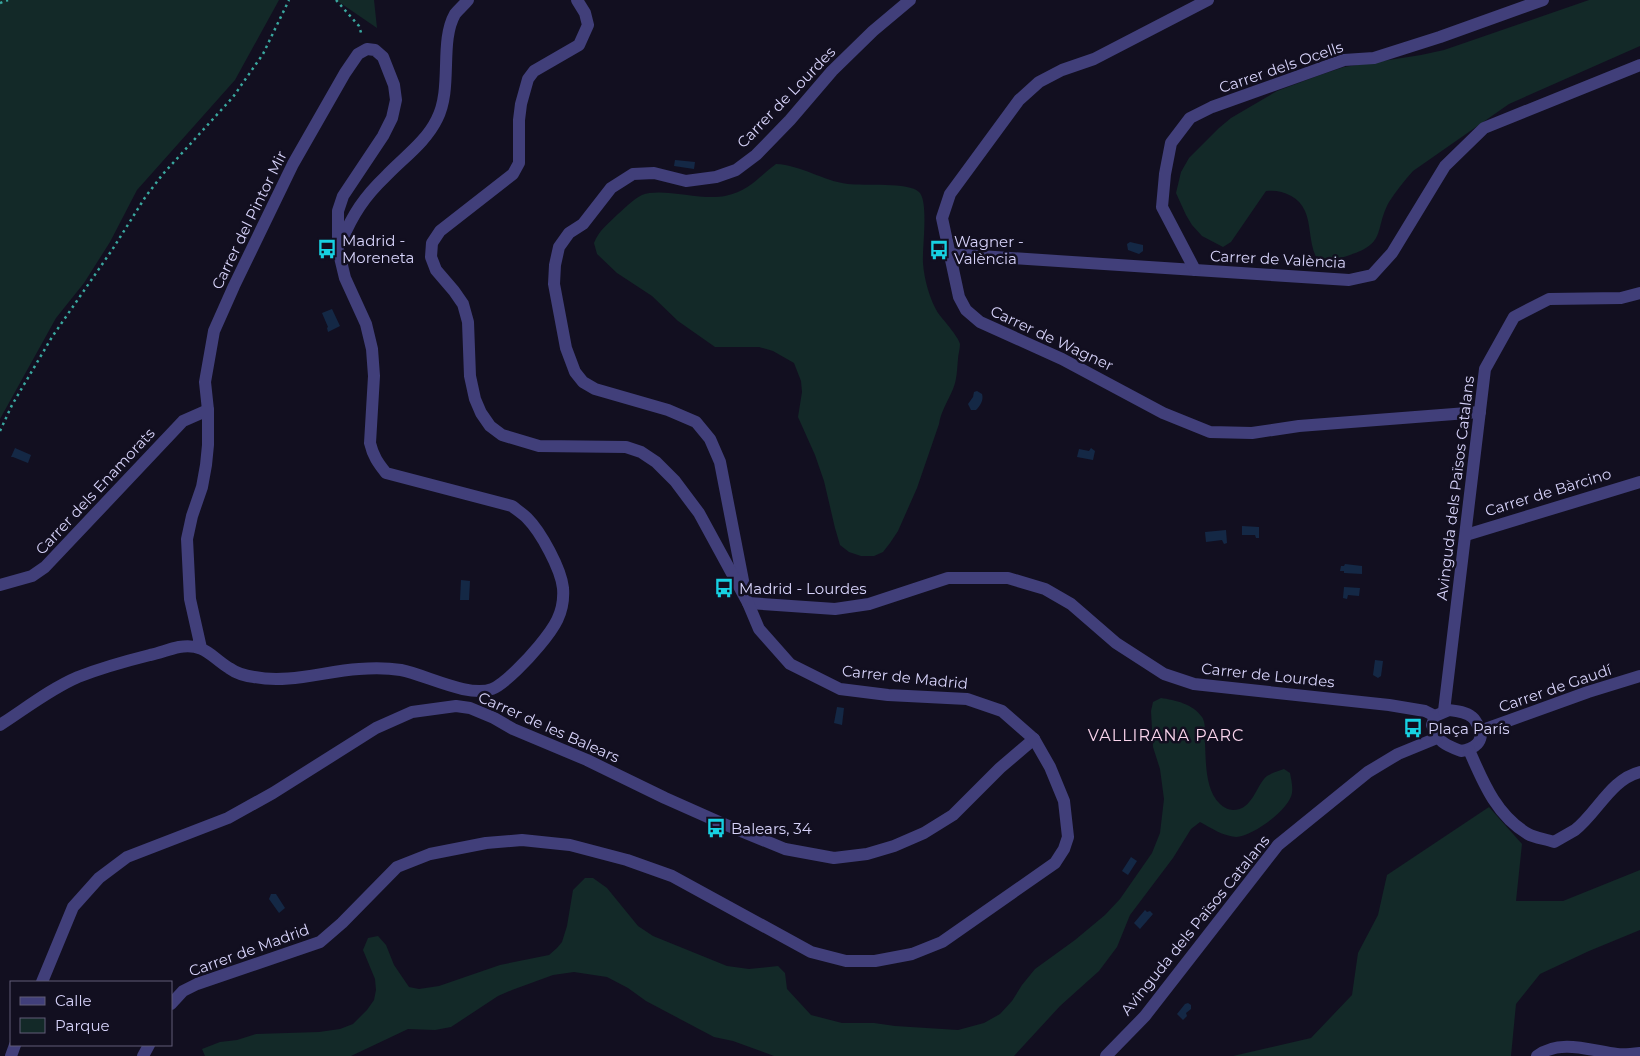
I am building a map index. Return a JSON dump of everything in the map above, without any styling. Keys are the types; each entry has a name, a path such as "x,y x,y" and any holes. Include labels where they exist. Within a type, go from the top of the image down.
{"street":[{"path":"338,249 351,218 366,197 417,146 431,130 438,118 445,95 448,37 455,15 468,0"},
{"name":"Carrer de Madrid","path":"172,1003 183,991 197,984 320,942 348,917 397,867 430,854 486,844 522,840 570,845 627,860 672,876 811,952 846,961 875,961 912,954 942,942 1055,863 1064,849 1068,837 1064,801 1050,767 1034,739 1002,711 967,699 888,695 840,689 790,664 759,629 748,603 699,513 675,481 656,462 641,452 626,447 539,446 519,441 502,435 490,426 481,413 470,376 468,322 463,304 436,270 430,257 432,243 440,231 513,174 519,162 519,120 522,98 528,80 534,71 579,45 588,25 585,13 577,0"},
{"name":"Carrer de Lourdes","path":"910,0 873,31 832,71 790,120 756,155 736,170 716,177 686,181 654,173 633,174 611,188 583,224 569,233 559,247 555,265 554,284 566,348 575,372 583,382 595,388 668,410 696,422 710,438 720,462 748,603 835,609 870,604 948,578 1008,578 1045,588 1071,604 1116,643 1164,674 1194,684 1389,705 1440,713"},
{"name":"Carrer de Wagner","path":"1208,0 1094,59 1062,70 1039,82 1019,100 950,194 942,218 958,297 966,310 980,322 1062,358 1164,413 1210,432 1252,433 1299,426 1480,412"},
{"name":"Carrer dels Ocells","path":"1195,270 1162,207 1164,174 1170,143 1190,118 1212,107 1344,60 1374,58 1440,37 1543,0"},
{"path":"0,725 77,678 179,647 192,646 201,648 237,673 255,677 274,678 328,674 359,668 400,670 428,677 465,690 479,692 493,689 532,654 550,633 562,611 562,584 553,559 527,518 512,506 386,473 376,462 370,443 374,376 372,349 366,324 344,278 338,249 338,211 343,196 383,136 392,118 396,100 394,85 384,57 375,50 367,49"},
{"name":"Carrer del Pintor Mir","path":"201,648 190,599 188,539 192,516 202,487 206,466 208,410 205,382 214,330 293,164 345,74 358,54 367,49"},
{"name":"Carrer de València","path":"949,254 1349,280 1372,274 1392,253 1445,166 1484,128 1640,65"},
{"name":"Avinguda dels Països Catalans","path":"1440,713 1466,535 1485,368 1514,317 1549,299 1622,298 1640,293"},
{"name":"Carrer dels Enamorats","path":"0,586 32,576 45,567 184,421 208,410"},
{"name":"Carrer de Bàrcino","path":"1466,535 1640,482"},
{"name":"Carrer de Gaudí","path":"1480,731 1588,692 1640,676"},
{"path":"476,710 479,692"},
{"name":"Carrer de les Balears","path":"42,981 73,908 98,878 127,857 228,818 274,793 376,728 412,712 456,706 476,710 719,822 785,848 834,858 867,854 894,846 924,833 953,815 1000,768 1034,739"},
{"path":"1458,710 1472,717 1480,731 1480,741 1476,746 1469,750 1461,751 1448,746 1437,738 1432,725 1440,713 1458,710"},
{"name":"Avinguda dels Països Catalans","path":"1106,1056 1144,1016 1278,845 1368,772 1398,754 1437,738"},
{"path":"1469,750 1499,811 1529,835 1554,842 1576,829 1617,786 1640,772"},
{"path":"1537,1056 1541,1053 1566,1046 1618,1054 1640,1053"}],"path":[{"path":"0,3 8,0"},
{"path":"0,431 17,397 52,337 112,250 146,196 163,174 233,97 263,54 289,0"},
{"path":"336,0 359,26 367,49"}],"green space":[{"path":"0,0 279,0 235,80 137,190 110,242 84,283 56,318 0,419"},
{"path":"336,0 374,0 377,28"},
{"path":"1589,0 1640,0 1640,46 1509,104 1413,171 1389,202 1378,235 1370,246 1337,259 1316,257 1307,216 1302,206 1294,198 1278,191 1266,191 1231,242 1223,247 1202,236 1186,215 1176,193 1181,172 1189,158 1231,118 1277,91 1344,67 1444,50"},
{"path":"776,164 794,167 830,180 848,184 906,187 919,192 924,205 923,263 928,289 938,313 960,344 954,386 941,415 917,488 898,531 883,552 874,556 861,556 849,552 840,545 824,481 798,417 802,392 801,381 794,363 773,351 759,347 715,347 678,321 652,296 617,273 597,254 594,243 598,234 607,224 642,195 660,192 705,197 734,194 753,183"},
{"path":"1161,698 1178,701 1189,706 1202,717 1205,726 1206,767 1209,784 1215,798 1221,805 1228,809 1240,809 1250,802 1267,776 1284,769 1290,773 1292,793 1290,799 1278,814 1243,836 1226,835 1200,822 1191,829 1173,858 1130,915 1117,947 1099,971 1060,1006 1014,1056 774,1056 733,1041 714,1037 646,1001 628,988 607,977 574,972 553,975 498,996 451,1027 435,1030 408,1029 351,1056 205,1056 202,1049 220,1042 237,1040 256,1034 319,1032 340,1029 353,1024 374,1000 376,990 375,979 363,950 368,938 378,936 386,945 394,965 409,987 419,989 439,986 500,965 549,955 562,942 567,926 573,890 585,878 593,878 607,888 638,926 653,936 727,966 749,969 778,966 785,973 787,989 811,1015 842,1023 874,1023 958,1030 984,1023 1000,1014 1035,969 1105,915 1120,899 1152,853 1160,833 1164,799 1160,769 1153,747 1151,711 1153,702"},
{"path":"1489,807 1522,844 1516,901 1563,901 1640,870 1640,930 1540,974 1516,1004 1511,1056 1233,1056 1311,1038 1352,995 1358,953 1378,915 1387,875"}],"water":[{"path":"675,160 695,162 694,169 674,166"},
{"path":"1130,242 1143,245 1143,251 1139,254 1128,250 1127,244"},
{"path":"332,309 340,326 328,332 328,327 322,313"},
{"path":"977,391 982,394 982,401 976,410 971,410 968,404 974,392"},
{"path":"15,448 31,455 28,463 11,457"},
{"path":"1091,448 1095,451 1093,460 1077,457 1079,449 1089,451"},
{"path":"1242,526 1259,527 1259,538 1256,538 1255,535 1242,535"},
{"path":"1226,530 1227,543 1224,544 1222,540 1206,542 1205,532"},
{"path":"1345,564 1362,566 1362,574 1340,571 1341,566"},
{"path":"461,580 470,581 469,600 460,600"},
{"path":"1344,587 1360,588 1359,596 1348,595 1347,599 1343,598"},
{"path":"1375,660 1383,661 1381,676 1378,678 1373,675"},
{"path":"837,707 844,708 842,725 834,723"},
{"path":"1131,857 1137,861 1128,875 1122,871"},
{"path":"271,894 276,894 285,908 279,913 269,899"},
{"path":"1145,910 1153,914 1140,929 1134,923"},
{"path":"1188,1003 1191,1005 1191,1009 1186,1013 1187,1016 1183,1020 1177,1014"}],"place":[{"name":"Madrid - Moreneta","path":"327,249"},
{"name":"Wagner - València","path":"939,250"},
{"name":"Madrid - Lourdes","path":"724,588"},
{"name":"Plaça París","path":"1413,728"},
{"name":"Balears, 34","path":"716,828"}],"district":[{"name":"VALLIRANA PARC","path":"1166,735"}]}
